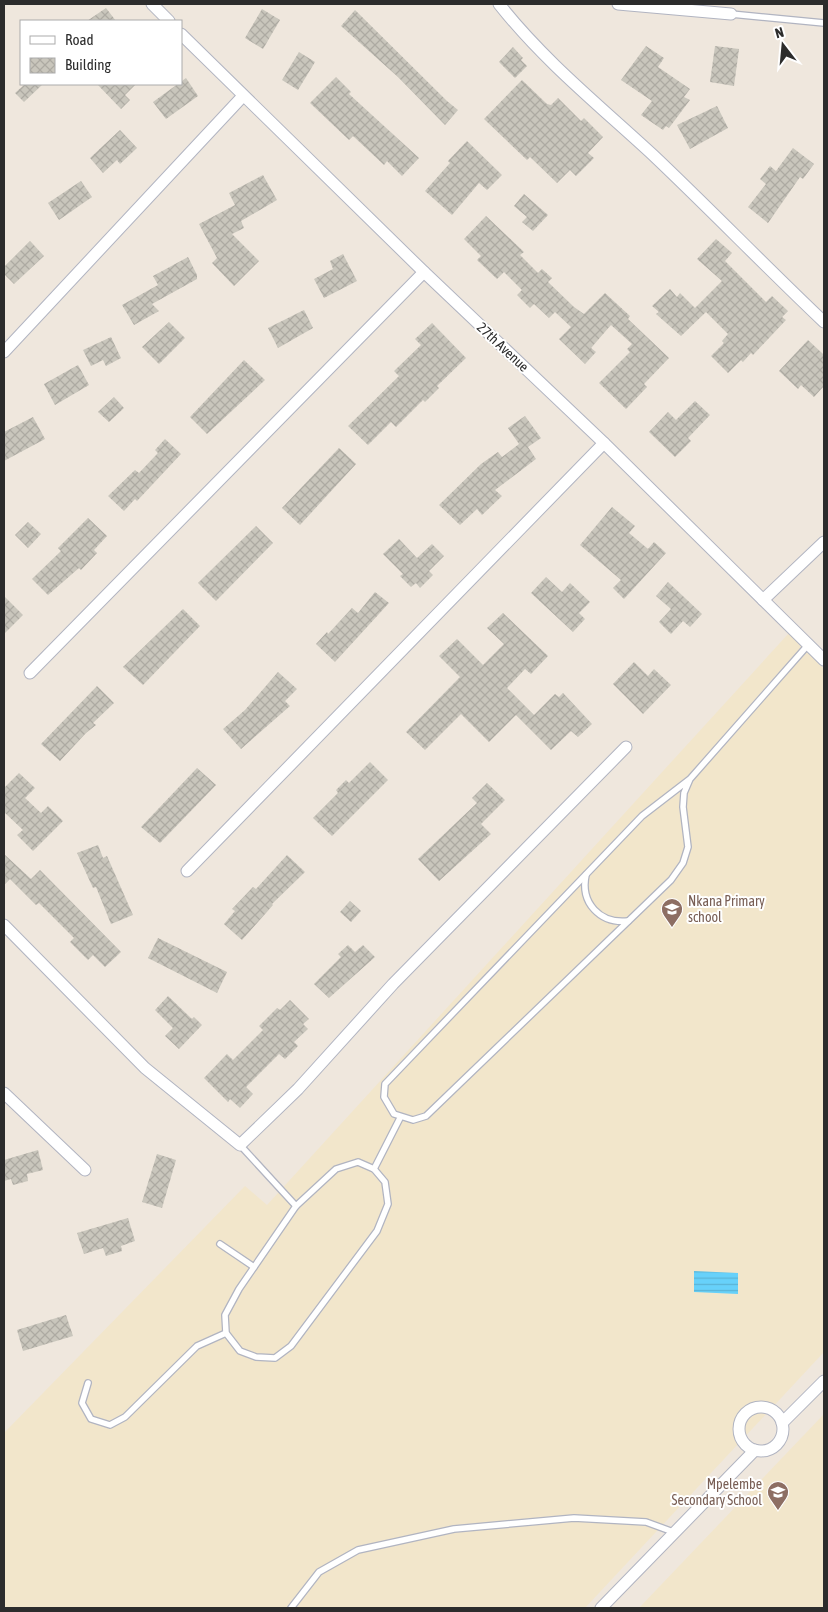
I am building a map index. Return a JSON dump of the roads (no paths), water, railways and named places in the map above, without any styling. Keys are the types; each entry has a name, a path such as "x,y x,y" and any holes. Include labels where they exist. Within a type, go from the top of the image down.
{"street":[{"path":"152,4 168,20"},
{"path":"499,4 526,38 586,97 651,154 736,234 824,322"},
{"path":"618,4 731,14"},
{"name":"27th Avenue","path":"182,35 424,272 604,443 824,660"},
{"path":"4,352 243,96"},
{"path":"30,673 424,272"},
{"path":"188,870 604,443"},
{"path":"763,600 824,542"},
{"path":"4,925 145,1068 240,1145 298,1089 393,984 626,747"},
{"path":"4,1093 85,1170"},
{"path":"782,1423 824,1381"},
{"path":"755,1408 767,1408 777,1414 782,1423 782,1435 776,1445 766,1450 755,1450 745,1444 739,1434 740,1423 745,1413 755,1408"},
{"path":"601,1608 755,1450"}],"lane":[{"path":"731,14 824,23"},
{"path":"690,779 684,793 683,807 688,846 683,863 671,880 426,1116 413,1120 400,1118 386,1104 385,1084 642,816 690,779 808,644"},
{"path":"586,875 584,889 593,909 605,919 628,921"},
{"path":"374,1168 400,1118"},
{"path":"240,1145 296,1206"},
{"path":"358,1162 374,1168 385,1182 388,1204 376,1230 291,1346 275,1358 256,1357 240,1350 226,1333 225,1315 254,1267 296,1206 336,1169 358,1162"},
{"path":"220,1244 254,1267"},
{"path":"88,1383 82,1403 91,1419 110,1425 124,1417 197,1346 226,1333"},
{"path":"291,1608 320,1572 358,1550 454,1529 574,1518 646,1522 676,1533"}],"water":[{"path":"694,1271 738,1273 738,1294 694,1292"}],"place":[{"name":"Nkana Primary school","path":"672,928"},
{"name":"Mpelembe Secondary School","path":"778,1511"}]}
